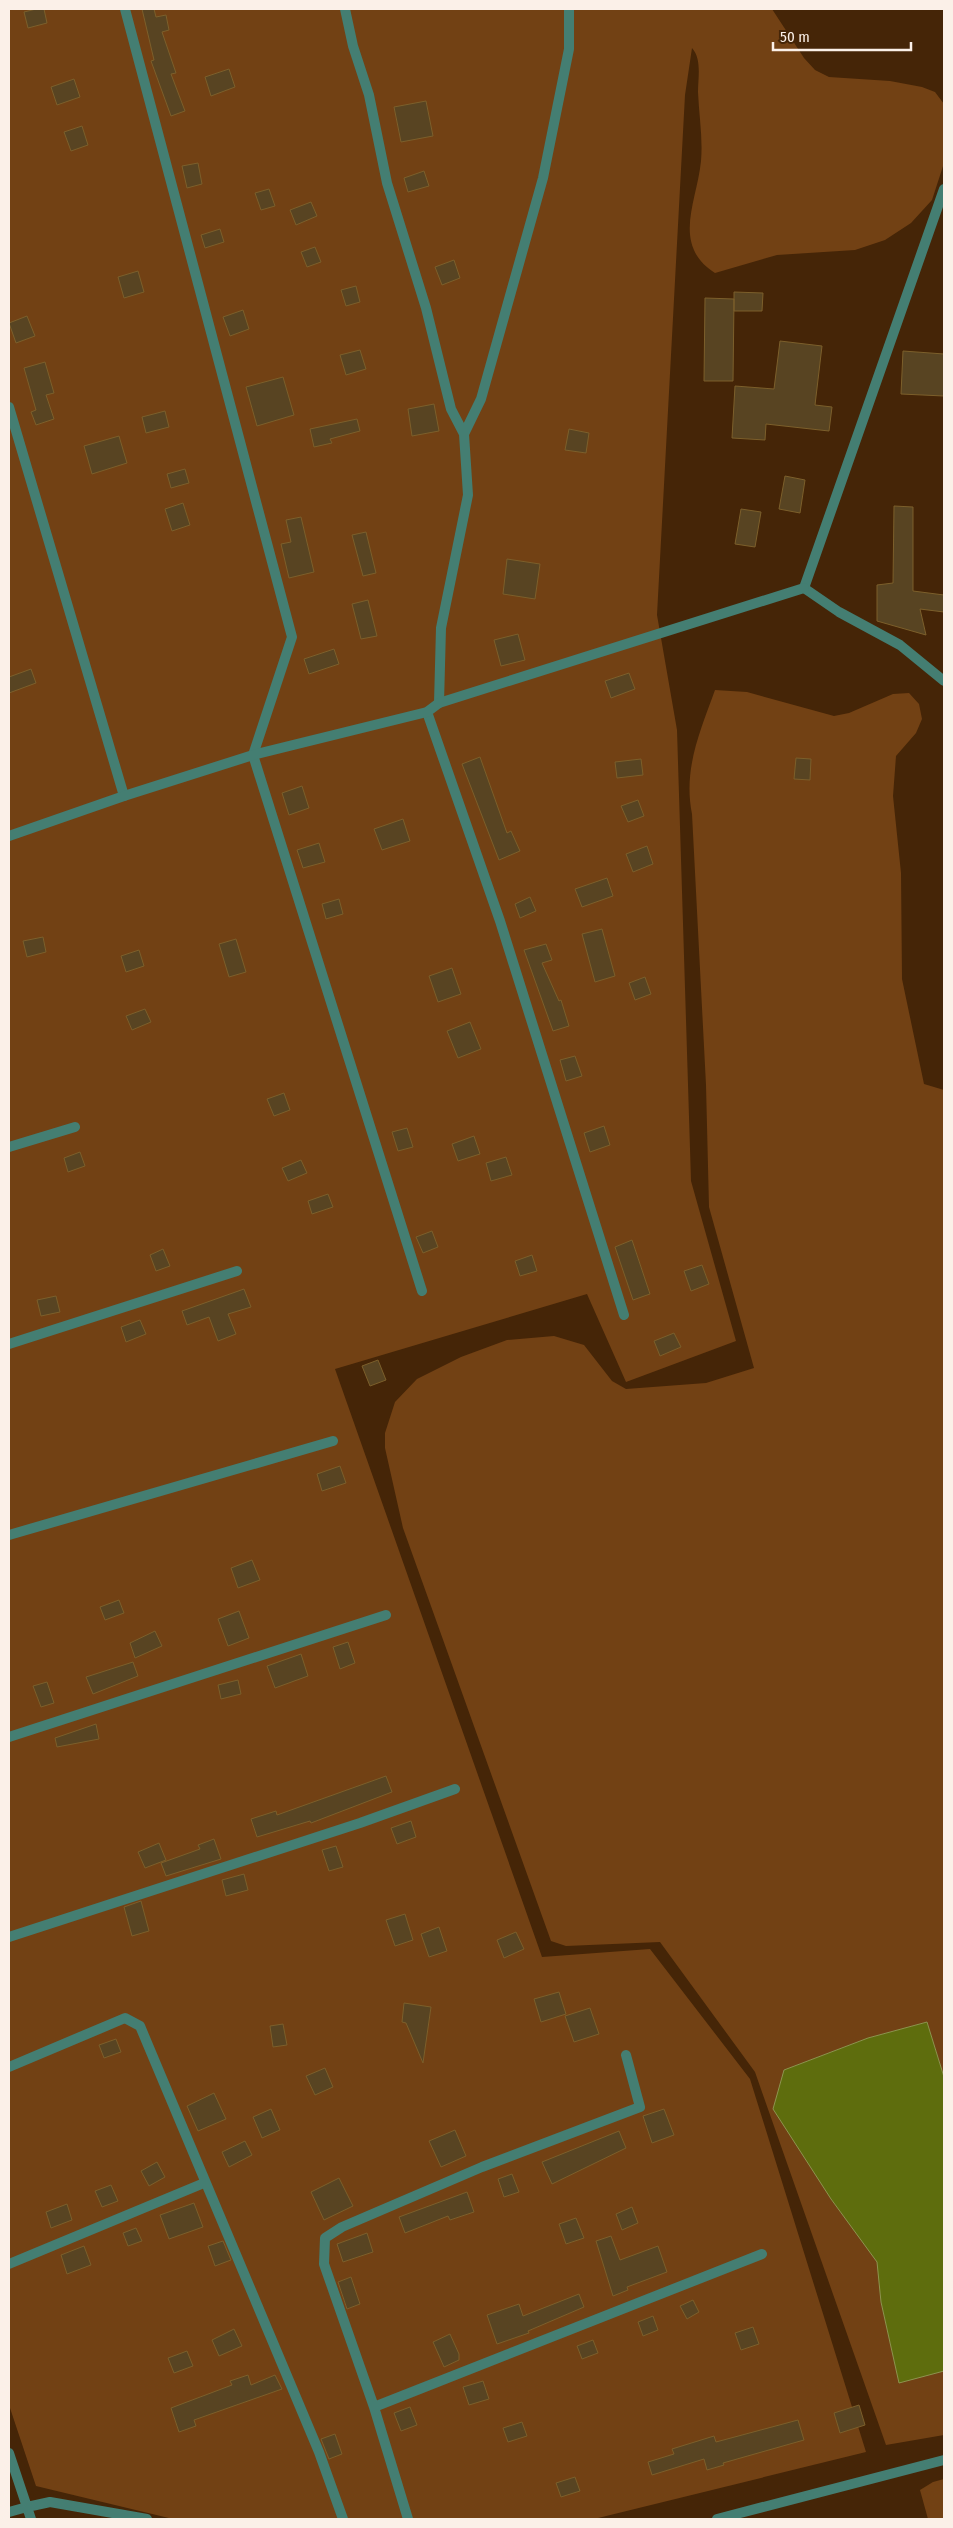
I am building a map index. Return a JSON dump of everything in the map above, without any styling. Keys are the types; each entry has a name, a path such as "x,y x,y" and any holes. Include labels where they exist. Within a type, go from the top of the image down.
{"street":[{"path":"125,9 292,637 254,755 422,1291"},
{"path":"345,9 353,46 369,95 387,183 426,308 451,409 464,434 468,495 441,628 439,704"},
{"path":"464,434 481,399 543,178 569,49 569,9"},
{"path":"804,588 944,189"},
{"path":"9,407 124,796"},
{"path":"804,588 839,612 900,645 944,680"},
{"path":"9,836 124,796 254,755 427,712 439,704 804,588"},
{"path":"427,712 500,921 624,1315"},
{"path":"9,1147 75,1126"},
{"path":"9,1344 237,1271"},
{"path":"9,1535 333,1441"},
{"path":"9,1737 386,1615"},
{"path":"9,1937 360,1823 455,1789"},
{"path":"9,2067 125,2018 140,2026 204,2183 319,2452 343,2519"},
{"path":"408,2519 374,2408 324,2264 325,2238 342,2227 482,2167 640,2107 626,2055"},
{"path":"9,2264 204,2183"},
{"path":"374,2408 762,2254"},
{"path":"9,2453 31,2519"},
{"path":"717,2519 944,2460"},
{"path":"9,2512 50,2502 147,2519"}],"shaded area":[{"path":"9,9 772,9 804,58 815,70 829,77 890,81 922,87 935,92 944,104 944,163 932,200 911,223 885,240 855,250 777,255 715,273 702,262 694,249 690,236 692,207 701,161 699,75 697,58 692,48 685,95 657,615 677,730 691,1181 736,1341 626,1382 587,1294 335,1369 542,1957 650,1949 750,2079 866,2452 594,2519 173,2519 36,2486 9,2405"},
{"path":"715,690 747,692 834,716 849,713 893,694 909,693 919,704 922,719 916,733 896,756 893,796 901,873 902,979 924,1084 944,1090 944,2077 927,2022 868,2038 784,2070 831,2199 878,2262 881,2302 899,2382 944,2371 944,2435 886,2445 755,2072 660,1942 566,1946 551,1941 403,1528 385,1448 385,1433 395,1402 417,1379 461,1357 507,1340 554,1336 584,1345 612,1381 626,1389 706,1383 754,1368 709,1207 706,1085 690,782 694,751"},
{"path":"927,2022 944,2077 944,2371 899,2383 881,2302 877,2262 831,2199 773,2109 784,2070 868,2038"},
{"path":"944,2479 944,2519 928,2519 920,2490 933,2482"}],"building":[{"path":"44,9 47,23 28,28 24,12"},
{"path":"142,9 154,9 156,17 166,15 169,30 162,32 176,73 171,74 185,111 171,116 151,61 154,60"},
{"path":"229,69 235,87 211,96 205,77"},
{"path":"74,79 80,97 57,105 51,87"},
{"path":"426,101 433,136 401,142 394,107"},
{"path":"82,126 88,145 71,151 64,132"},
{"path":"198,163 202,184 187,188 182,166"},
{"path":"424,171 429,186 408,192 404,178"},
{"path":"269,189 275,206 261,210 255,193"},
{"path":"311,202 317,216 296,225 290,210"},
{"path":"220,229 224,242 205,248 201,235"},
{"path":"315,247 321,262 307,267 301,252"},
{"path":"454,260 460,278 442,285 435,267"},
{"path":"138,271 144,292 124,298 118,277"},
{"path":"356,286 360,302 346,306 341,290"},
{"path":"734,292 763,293 762,311 734,311"},
{"path":"705,298 734,299 733,381 704,381"},
{"path":"243,310 249,329 230,336 223,317"},
{"path":"27,316 35,336 16,343 9,323"},
{"path":"780,341 822,346 815,405 832,407 829,431 766,424 765,440 732,438 735,386 774,389"},
{"path":"360,350 366,369 346,375 340,355"},
{"path":"903,351 944,354 944,396 901,394"},
{"path":"45,362 54,393 46,395 54,419 36,425 31,412 36,410 24,368"},
{"path":"283,377 294,415 257,426 246,387"},
{"path":"434,404 439,431 412,436 408,409"},
{"path":"165,411 169,427 146,433 142,417"},
{"path":"357,419 360,431 330,439 332,443 314,447 310,429"},
{"path":"569,429 589,433 586,453 565,450"},
{"path":"119,436 127,463 92,474 84,446"},
{"path":"185,469 189,483 171,488 167,474"},
{"path":"785,476 805,480 800,513 779,509"},
{"path":"183,503 190,525 172,531 165,509"},
{"path":"894,506 913,507 913,591 944,595 944,612 920,609 926,635 877,621 877,585 893,583"},
{"path":"741,509 761,512 755,547 735,544"},
{"path":"301,517 314,572 289,578 281,544 291,542 286,520"},
{"path":"366,532 376,573 363,576 352,535"},
{"path":"507,559 540,564 535,599 503,594"},
{"path":"368,600 377,636 361,639 352,604"},
{"path":"518,634 525,660 501,666 494,640"},
{"path":"334,649 339,664 309,674 304,659"},
{"path":"31,669 36,683 9,693 9,677"},
{"path":"629,673 635,689 611,698 605,681"},
{"path":"480,757 507,833 511,831 520,851 499,860 462,764"},
{"path":"796,758 811,759 810,780 794,779"},
{"path":"641,759 643,775 617,778 615,762"},
{"path":"302,786 309,808 289,815 282,793"},
{"path":"638,800 644,816 628,822 621,806"},
{"path":"403,819 410,841 382,850 374,829"},
{"path":"319,843 325,862 303,868 297,850"},
{"path":"647,846 653,864 633,872 626,854"},
{"path":"607,878 613,896 582,907 575,889"},
{"path":"530,897 536,911 520,918 515,904"},
{"path":"339,899 343,914 326,919 322,904"},
{"path":"602,929 615,976 595,982 582,934"},
{"path":"43,937 46,952 27,957 23,941"},
{"path":"236,939 246,972 229,977 219,944"},
{"path":"546,944 552,960 542,963 559,1001 561,1000 569,1026 553,1031 524,950"},
{"path":"139,950 144,966 126,972 121,956"},
{"path":"452,968 461,994 438,1002 429,976"},
{"path":"645,977 651,994 635,1000 629,983"},
{"path":"145,1009 151,1022 132,1030 126,1016"},
{"path":"470,1022 481,1049 458,1058 447,1031"},
{"path":"575,1056 582,1076 566,1081 560,1060"},
{"path":"284,1093 290,1110 274,1116 267,1099"},
{"path":"604,1126 610,1145 590,1152 584,1133"},
{"path":"407,1128 413,1147 398,1151 392,1132"},
{"path":"474,1136 480,1154 458,1161 452,1144"},
{"path":"80,1152 85,1166 68,1172 64,1158"},
{"path":"506,1157 512,1175 491,1181 486,1163"},
{"path":"301,1160 307,1173 288,1181 282,1168"},
{"path":"328,1194 333,1207 312,1214 308,1201"},
{"path":"432,1231 438,1247 423,1253 416,1237"},
{"path":"632,1240 650,1294 633,1300 615,1247"},
{"path":"163,1249 170,1266 156,1271 150,1255"},
{"path":"532,1255 537,1271 520,1276 515,1261"},
{"path":"702,1265 709,1284 691,1291 684,1271"},
{"path":"244,1289 251,1307 228,1314 236,1334 218,1341 209,1317 187,1325 182,1311"},
{"path":"56,1296 60,1312 41,1316 37,1300"},
{"path":"140,1320 146,1334 126,1342 121,1327"},
{"path":"674,1333 681,1347 660,1356 654,1341"},
{"path":"378,1360 386,1380 370,1386 362,1366"},
{"path":"340,1466 346,1483 322,1491 317,1474"},
{"path":"252,1560 260,1580 238,1588 231,1568"},
{"path":"119,1600 124,1613 105,1620 100,1607"},
{"path":"239,1611 249,1638 228,1646 218,1619"},
{"path":"155,1631 162,1646 135,1658 130,1643"},
{"path":"348,1642 355,1663 340,1669 333,1647"},
{"path":"301,1654 308,1676 275,1688 267,1666"},
{"path":"133,1662 138,1676 93,1694 86,1677"},
{"path":"238,1680 241,1694 221,1699 218,1685"},
{"path":"47,1682 54,1703 41,1707 33,1686"},
{"path":"96,1724 99,1739 57,1747 55,1738"},
{"path":"386,1776 392,1792 311,1823 310,1821 257,1837 251,1819 276,1811 277,1815"},
{"path":"411,1821 416,1837 397,1844 391,1828"},
{"path":"214,1839 221,1859 166,1876 161,1863 200,1849 198,1845"},
{"path":"159,1843 166,1860 145,1868 138,1852"},
{"path":"336,1846 343,1867 329,1871 322,1850"},
{"path":"244,1874 248,1890 226,1896 222,1880"},
{"path":"141,1901 149,1931 132,1936 124,1907"},
{"path":"405,1914 413,1940 395,1946 386,1920"},
{"path":"439,1927 447,1951 429,1957 421,1934"},
{"path":"516,1932 524,1949 504,1958 497,1940"},
{"path":"559,1992 566,2014 541,2022 534,1999"},
{"path":"404,2003 431,2007 423,2063 406,2023 402,2022"},
{"path":"590,2008 599,2034 574,2042 565,2016"},
{"path":"283,2024 287,2045 273,2047 270,2026"},
{"path":"116,2039 121,2052 104,2058 99,2045"},
{"path":"325,2068 333,2087 315,2095 306,2076"},
{"path":"214,2093 226,2119 198,2131 187,2106"},
{"path":"271,2109 280,2130 262,2138 253,2117"},
{"path":"664,2109 674,2135 652,2143 643,2116"},
{"path":"455,2130 466,2156 441,2167 429,2141"},
{"path":"619,2131 626,2148 552,2184 542,2162"},
{"path":"245,2141 252,2155 229,2167 222,2152"},
{"path":"157,2162 165,2177 149,2186 141,2171"},
{"path":"512,2174 519,2192 504,2197 498,2179"},
{"path":"339,2178 353,2206 324,2220 311,2192"},
{"path":"111,2185 118,2201 102,2207 95,2191"},
{"path":"467,2192 474,2212 450,2220 448,2216 405,2233 399,2217"},
{"path":"194,2203 203,2227 169,2239 160,2215"},
{"path":"67,2204 72,2220 51,2228 46,2212"},
{"path":"632,2207 638,2223 622,2230 616,2214"},
{"path":"576,2218 584,2238 566,2244 559,2224"},
{"path":"136,2228 142,2241 128,2246 123,2233"},
{"path":"367,2233 373,2252 343,2262 337,2244"},
{"path":"611,2236 620,2260 658,2246 667,2272 627,2287 628,2290 613,2296 596,2241"},
{"path":"223,2241 231,2260 215,2266 208,2246"},
{"path":"84,2246 91,2265 67,2274 61,2255"},
{"path":"351,2277 360,2304 347,2309 338,2282"},
{"path":"579,2294 584,2307 528,2331 529,2333 497,2344 487,2315 519,2304 523,2316"},
{"path":"693,2300 699,2312 687,2319 680,2306"},
{"path":"653,2316 658,2330 643,2336 638,2322"},
{"path":"753,2327 759,2344 741,2350 735,2333"},
{"path":"234,2329 242,2346 219,2356 212,2340"},
{"path":"450,2334 459,2354 459,2360 444,2367 433,2342"},
{"path":"593,2340 598,2353 582,2359 577,2346"},
{"path":"187,2351 193,2366 174,2373 168,2358"},
{"path":"248,2375 251,2385 275,2375 282,2389 194,2420 196,2426 179,2432 171,2408 232,2385 230,2381"},
{"path":"483,2381 489,2399 469,2405 463,2387"},
{"path":"859,2405 865,2425 840,2433 834,2413"},
{"path":"410,2407 417,2425 401,2431 394,2413"},
{"path":"798,2420 804,2440 723,2463 724,2465 707,2470 704,2459 652,2475 648,2462 674,2454 672,2449 714,2436 716,2442"},
{"path":"522,2422 527,2436 508,2442 503,2428"},
{"path":"335,2434 342,2454 329,2459 321,2439"},
{"path":"575,2477 580,2491 561,2497 556,2483"}]}
